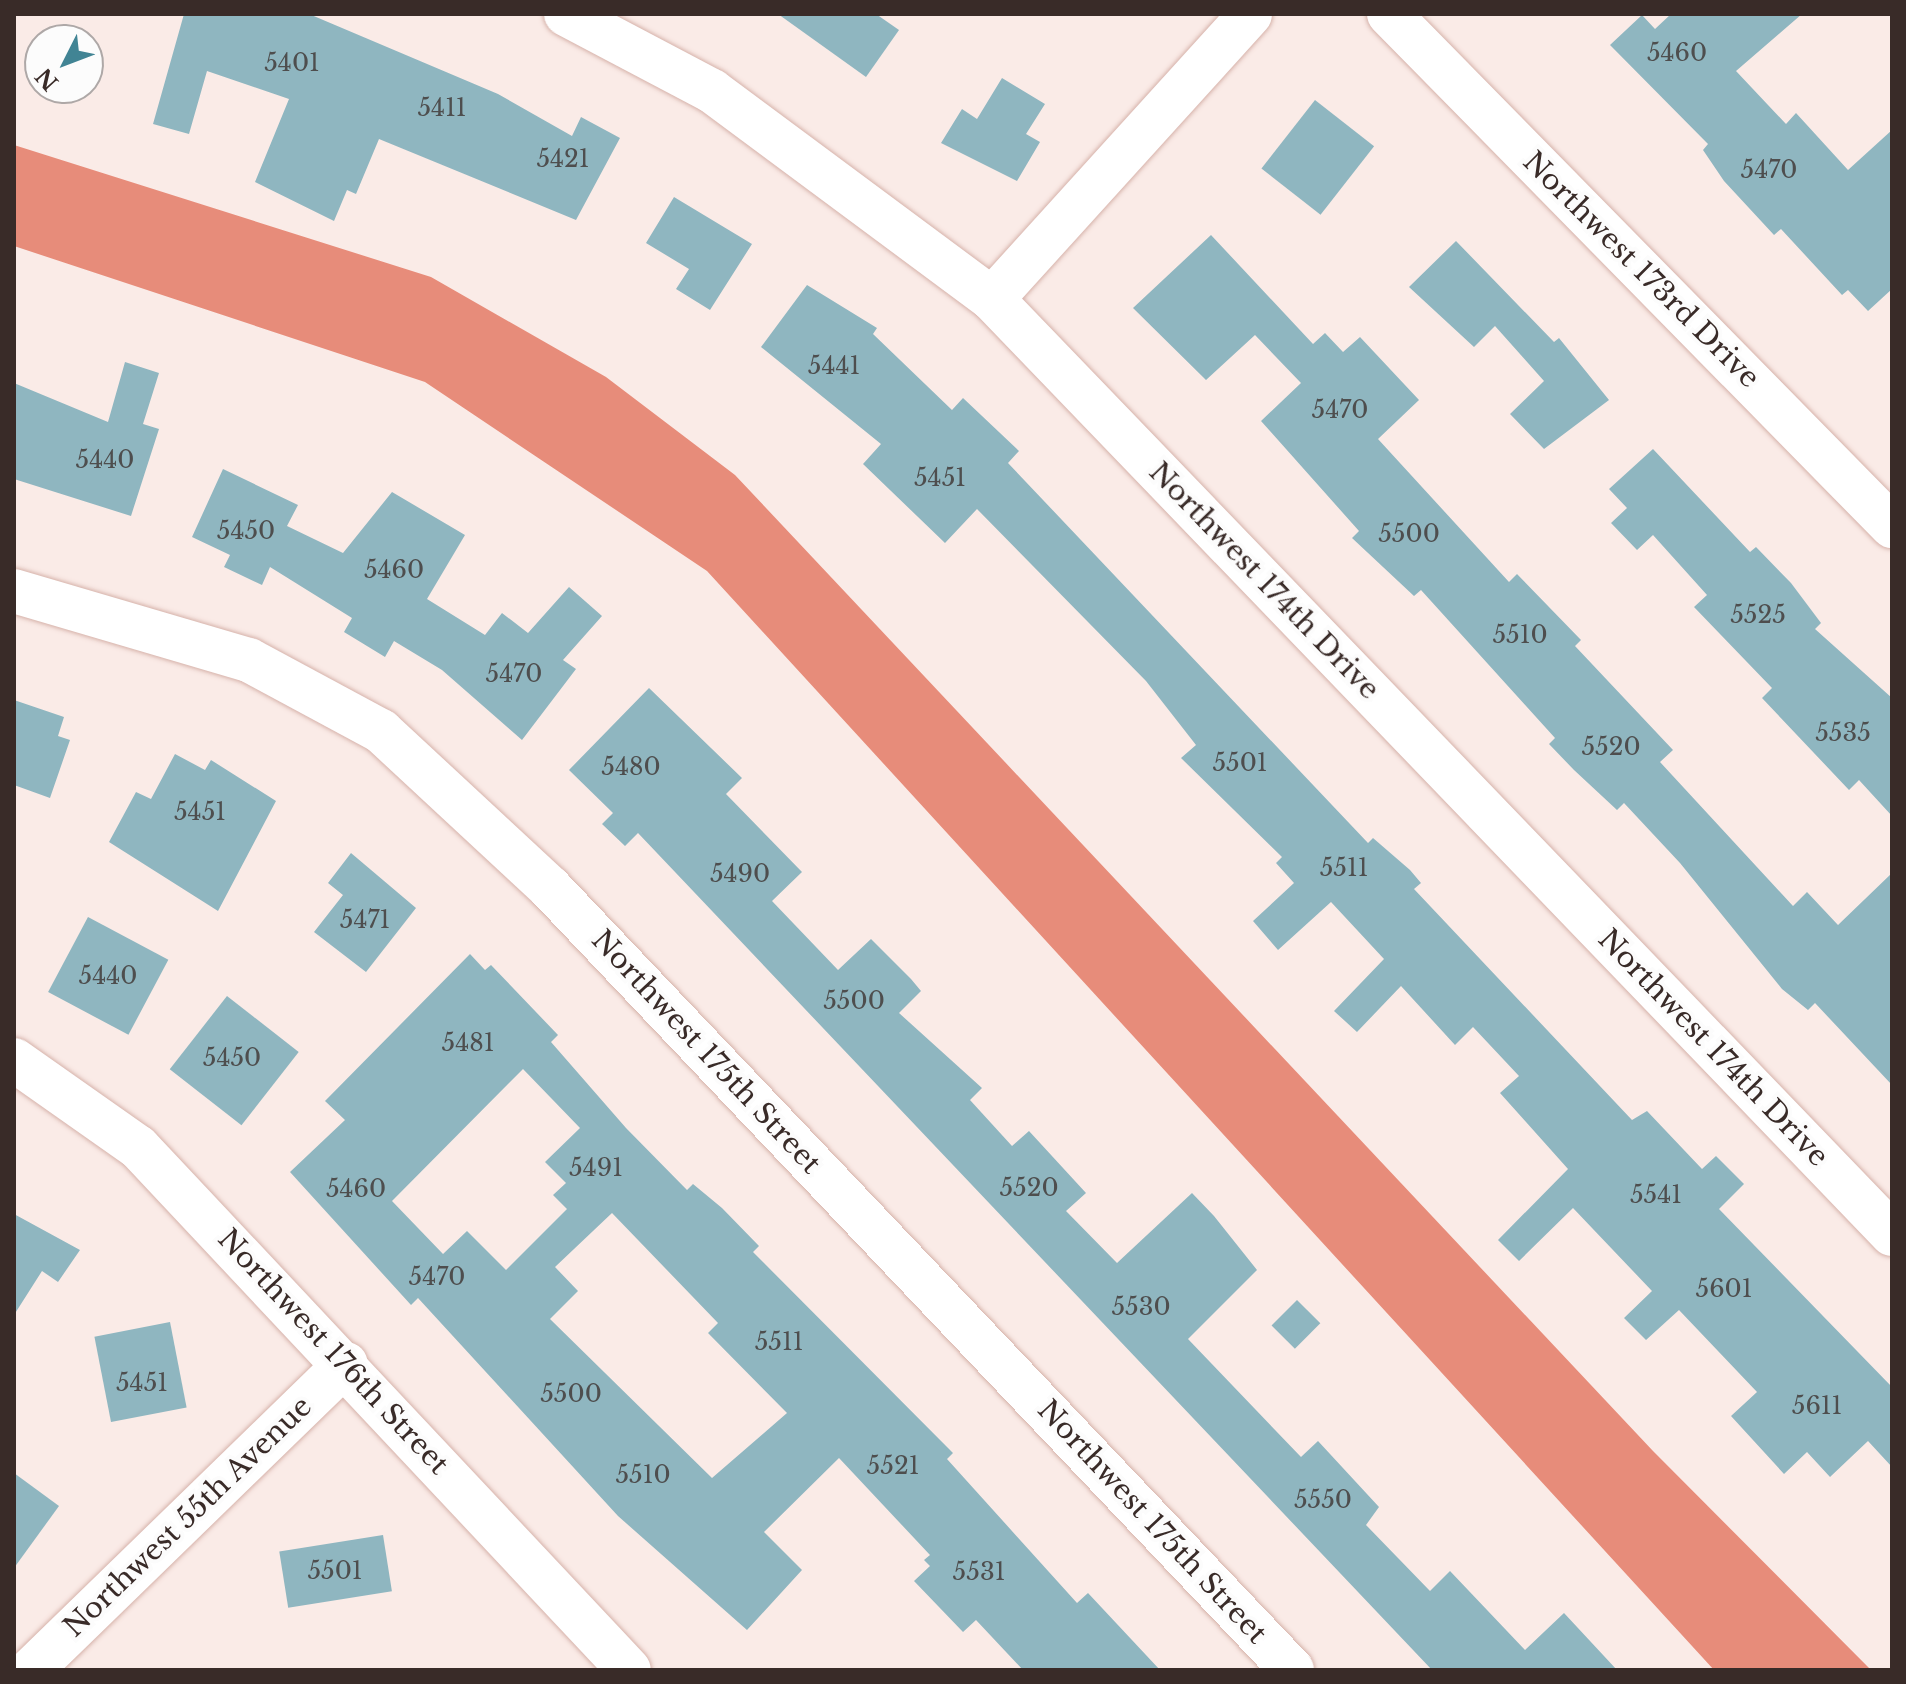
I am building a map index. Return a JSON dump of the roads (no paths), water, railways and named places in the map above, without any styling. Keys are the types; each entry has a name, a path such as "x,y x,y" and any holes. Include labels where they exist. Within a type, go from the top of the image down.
{"street":[{"name":"Northwest 174th Drive","path":"566,14 712,91 992,299 1892,1234"},
{"path":"992,299 1250,14"},
{"name":"Northwest 173rd Drive","path":"1389,14 1892,526"},
{"name":"Northwest 175th Street","path":"14,591 249,660 381,731 550,888 1292,1670"},
{"name":"Northwest 176th Street","path":"14,1060 138,1147 346,1364 629,1670"},
{"name":"Northwest 55th Avenue","path":"31,1670 346,1364"}]}
